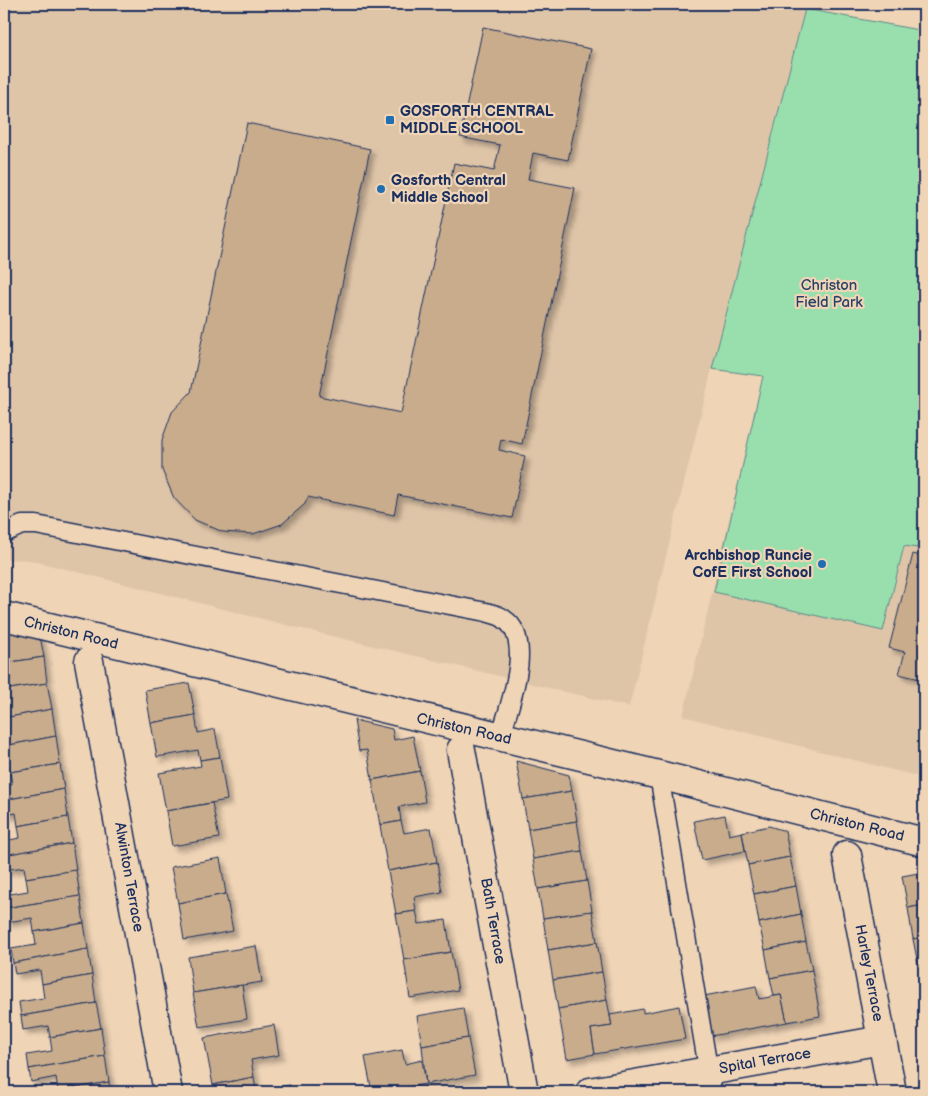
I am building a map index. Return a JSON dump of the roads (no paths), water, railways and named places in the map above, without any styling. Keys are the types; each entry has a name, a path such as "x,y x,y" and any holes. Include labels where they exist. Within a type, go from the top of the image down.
{"street":[{"name":"Christon Road","path":"4,616 500,738 660,775 924,842"},
{"name":"Alwinton Terrace","path":"89,661 168,1092"},
{"name":"Bath Terrace","path":"461,750 524,1092"},
{"name":"Harley Terrace","path":"847,854 892,1092"},
{"name":"Spital Terrace","path":"590,1092 710,1082 882,1040"}],"lane":[{"path":"4,532 22,525 36,525 476,610 505,619 515,632 520,650 518,669 500,738"},
{"path":"660,775 710,1082"}],"place":[{"name":"GOSFORTH CENTRAL MIDDLE SCHOOL","path":"390,120"},
{"name":"Gosforth Central Middle School","path":"381,189"},
{"name":"Archbishop Runcie CofE First School","path":"822,564"}],"park label":[{"name":"Christon Field Park","path":"829,294"}]}
